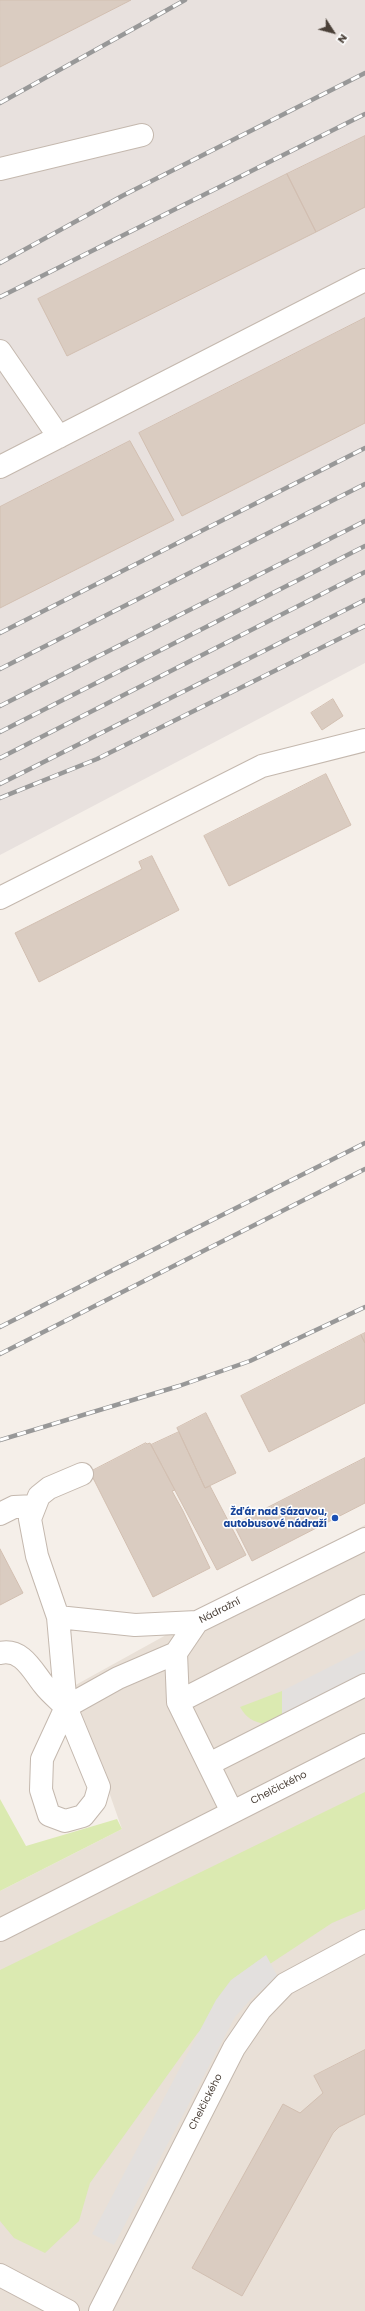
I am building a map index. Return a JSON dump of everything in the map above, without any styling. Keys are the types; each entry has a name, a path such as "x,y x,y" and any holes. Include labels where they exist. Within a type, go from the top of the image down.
{"street":[{"path":"0,169 142,135"},
{"path":"0,467 365,280"},
{"path":"0,351 59,437"},
{"path":"0,898 262,766 365,740"},
{"path":"66,1707 58,1617 37,1556 30,1519 39,1496 49,1488 82,1474"},
{"path":"0,1514 14,1507 35,1506"},
{"name":"Nádražní","path":"176,1653 197,1622 365,1538"},
{"path":"178,1702 365,1606"},
{"path":"58,1617 135,1625 197,1622"},
{"path":"0,1653 7,1651 26,1660 45,1686 66,1707"},
{"path":"66,1707 118,1678 176,1653 178,1702 232,1812"},
{"path":"209,1764 365,1685"},
{"name":"Chelčického","path":"0,1930 365,1745"},
{"name":"Chelčického","path":"100,2311 234,2048 260,2010 285,1984 365,1941"},
{"path":"0,2275 68,2311"}],"shaded area":[{"path":"0,0 365,0 365,663 0,855"},
{"path":"365,1525 365,2311 0,2311 0,1891 122,1829 72,1687"},
{"path":"365,1649 365,1676 282,1716 282,1691"},
{"path":"266,1955 278,1977 251,1999 235,2017 114,2245 92,2234 216,2000 231,1980"}],"green space":[{"path":"282,1691 282,1716 265,1724 251,1719 240,1707"},
{"path":"365,1792 365,1909 332,1923 238,1985 197,2034 90,2183 79,2221 45,2253 14,2238 0,2221 0,1970"},
{"path":"0,1799 26,1846 117,1819 122,1829 0,1891"}],"building":[{"path":"0,0 131,0 0,67"},
{"path":"365,136 365,207 316,232 287,174"},
{"path":"287,174 316,232 67,356 38,299"},
{"path":"365,318 365,423 182,516 139,433"},
{"path":"130,441 174,520 0,608 0,507"},
{"path":"333,699 343,716 322,730 311,713"},
{"path":"326,774 351,825 229,886 204,836"},
{"path":"152,856 179,910 39,982 15,933 142,869 139,862"},
{"path":"365,1333 365,1343 361,1335"},
{"path":"361,1335 365,1343 365,1403 269,1452 241,1396"},
{"path":"206,1413 236,1473 205,1488 177,1428"},
{"path":"179,1432 205,1488 210,1486 246,1555 217,1570 151,1445"},
{"path":"146,1443 150,1443 175,1490 172,1491 210,1568 153,1597 90,1472"},
{"path":"365,1458 365,1503 252,1561 234,1525"},
{"path":"0,1549 23,1593 0,1605"},
{"path":"365,2050 365,2114 339,2127 333,2133 242,2296 192,2268 283,2104 300,2113 323,2093 314,2076"}],"railway":[{"path":"0,103 185,0"},
{"path":"0,263 122,196 365,73"},
{"path":"0,297 365,114"},
{"path":"0,633 365,448"},
{"path":"0,669 365,484"},
{"path":"0,706 365,521"},
{"path":"0,732 365,546"},
{"path":"0,758 365,572"},
{"path":"0,784 365,600"},
{"path":"0,798 97,759 365,626"},
{"path":"0,1327 365,1143"},
{"path":"0,1354 365,1169"},
{"path":"0,1440 179,1386 250,1361 365,1307"}],"place":[{"name":"Žďár nad Sázavou, autobusové nádraží","path":"335,1518"}]}
